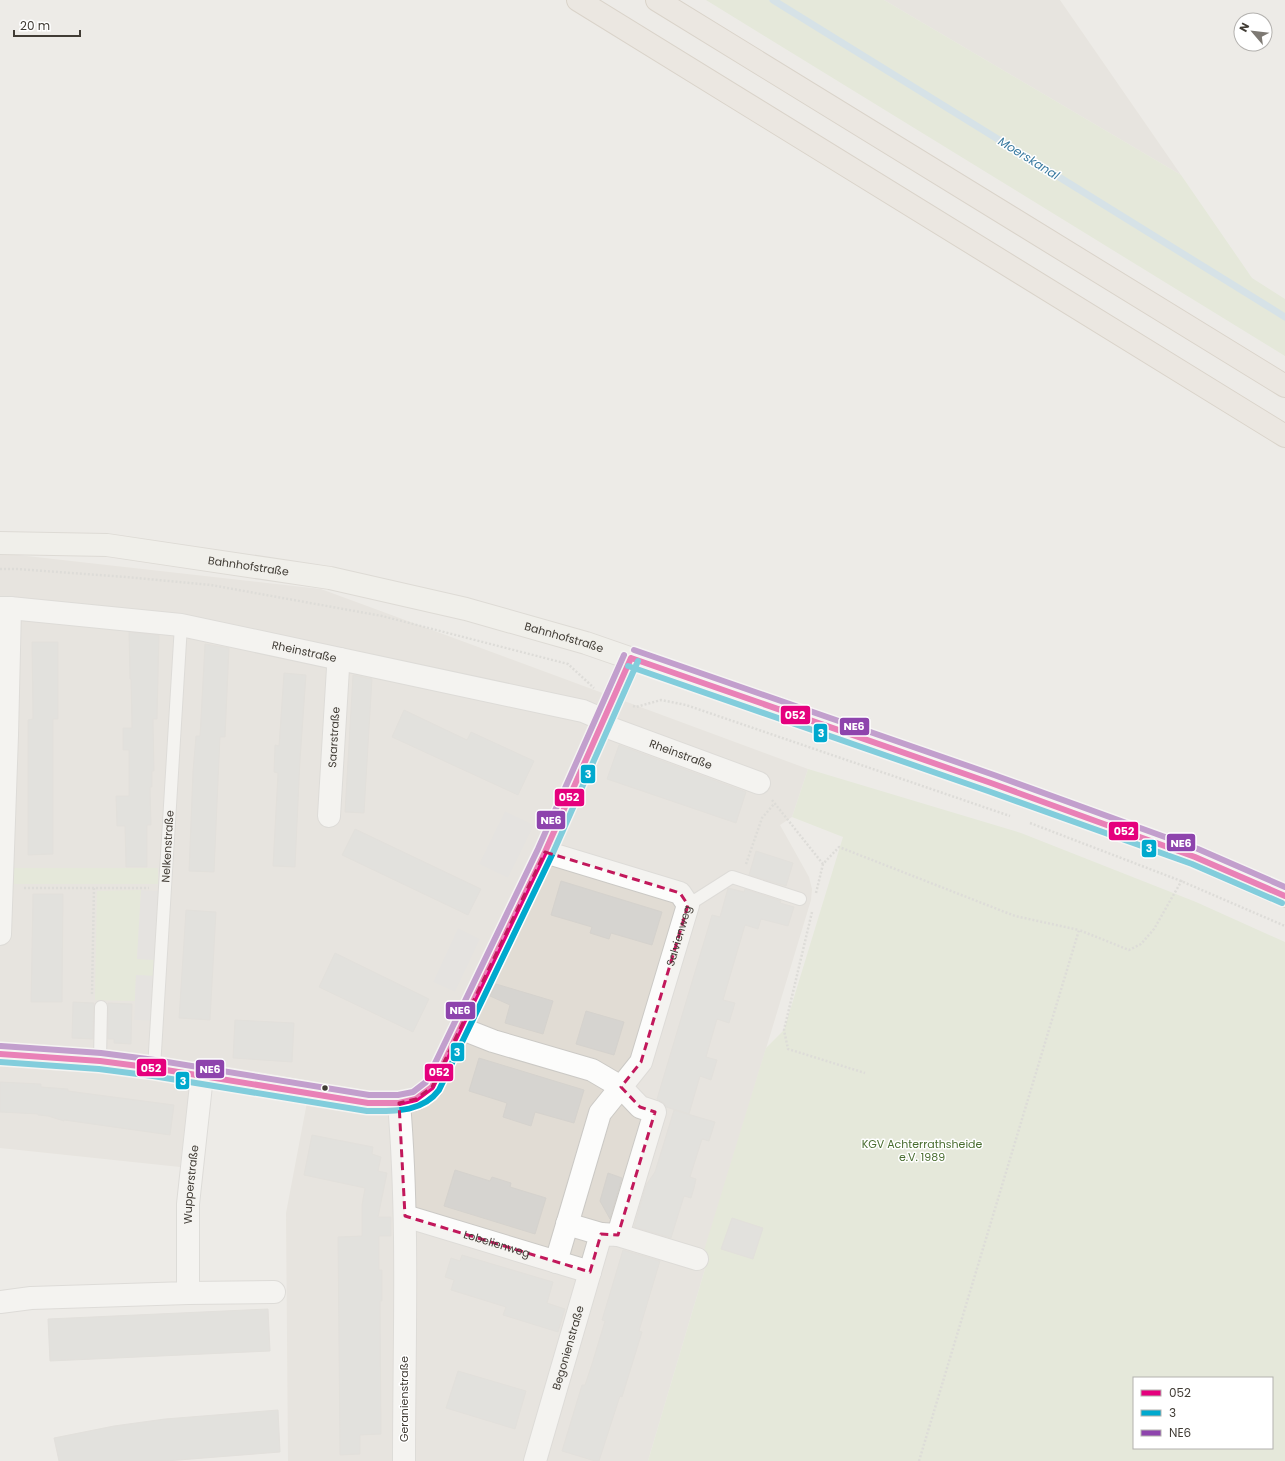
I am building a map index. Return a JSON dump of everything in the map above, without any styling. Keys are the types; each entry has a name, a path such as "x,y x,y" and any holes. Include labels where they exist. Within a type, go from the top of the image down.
{"highway":[{"path":"578,0 1285,436"},
{"path":"657,0 1285,386"}],"main road":[{"name":"Bahnhofstraße","path":"0,543 107,545 330,578 466,609 586,643 632,658 991,783 1195,858 1285,896"}],"street":[{"path":"0,934 2,888 5,608"},
{"name":"Rheinstraße","path":"5,608 181,625 606,716 759,783"},
{"path":"0,1054 100,1061 154,1068 368,1103 399,1103 416,1099 432,1087 545,852 632,658"},
{"name":"Saarstraße","path":"329,816 338,668 340,659"},
{"name":"Salvienweg","path":"545,852 680,893 688,905 641,1062 600,1113 556,1262"},
{"path":"460,1028 493,1041 592,1070 621,1087 640,1107 655,1112 609,1234"},
{"name":"Wupperstraße","path":"188,1294 188,1204 202,1076"},
{"name":"Geranienstraße","path":"399,1103 403,1152 405,1216 404,1461"},
{"name":"Lobelienweg","path":"405,1216 590,1272"},
{"path":"567,1224 609,1234 696,1259"},
{"name":"Begonienstraße","path":"535,1461 590,1272 609,1234"},
{"path":"0,1302 31,1298 274,1292"}],"lane":[{"name":"Nelkenstraße","path":"154,1068 181,625"},
{"path":"688,905 732,877 800,899"},
{"path":"100,1061 101,1007"}],"path":[{"path":"0,569 126,577 211,585 382,616 568,664 598,692 606,716 661,700 686,705 1013,816"},
{"path":"759,783 774,804 823,864"},
{"path":"741,880 762,818 774,804"},
{"path":"1027,822 1181,881 1285,926"},
{"path":"816,894 823,864 839,847 1015,916 1079,930 1130,950 1141,944 1154,929 1195,858"},
{"path":"2,888 165,888"},
{"path":"94,888 92,1001 101,1007"},
{"path":"812,909 784,1030 788,1049 865,1073"},
{"path":"919,1461 1079,930"}],"highlighted area":[{"path":"545,852 680,893 688,905 641,1062 621,1087 640,1107 655,1112 618,1235 601,1234 590,1272 405,1216 399,1103 416,1099 432,1087"}],"shaded area":[{"path":"884,0 1060,0 1181,175"},
{"path":"0,553 321,589 808,769 792,817 780,825 809,877 812,889 811,900 700,1267 705,1269 648,1461 288,1461 286,1213 311,1081 193,1061 180,1167 0,1148"},
{"path":"505,811 534,825 508,878 479,864"},
{"path":"141,890 160,891 155,960 137,959"},
{"path":"458,928 480,939 455,992 433,982"},
{"path":"136,975 154,976 152,1021 134,1020"}],"green space":[{"path":"706,0 884,0 1181,175 1252,278 1285,299 1285,356"},
{"name":"KGV Achterrathsheide e.V. 1989","path":"808,769 1021,833 1196,902 1285,942 1285,1461 648,1461 705,1269 699,1267 766,1048 784,1030 843,837 792,817"},
{"path":"11,868 158,868 158,884 11,884"},
{"path":"141,890 137,959 155,960 154,976 136,975 135,1001 95,1000 97,891"}],"building":[{"path":"129,632 159,635 157,719 153,719 154,771 152,771 152,787 150,787 151,825 147,825 147,867 126,867 125,826 117,826 116,796 129,796 129,750 123,750 123,728 132,728"},
{"path":"32,642 58,642 58,719 53,719 53,854 28,855 28,720 33,719"},
{"path":"205,644 229,648 225,737 220,737 214,872 189,871 193,771 196,736 200,736"},
{"path":"284,673 306,675 295,867 273,866 278,773 274,772 275,745 279,746"},
{"path":"353,675 372,679 364,813 345,812"},
{"path":"404,710 467,740 471,732 534,761 518,795 392,737"},
{"path":"619,745 746,792 736,823 607,779"},
{"path":"355,829 481,889 468,915 342,855"},
{"path":"756,851 793,863 786,886 749,875"},
{"path":"561,881 662,912 652,945 611,933 609,939 590,933 592,927 551,915"},
{"path":"728,888 744,892 745,889 794,907 788,926 761,919 758,929 745,925 723,1000 735,1003 729,1023 717,1019 706,1057 717,1060 711,1080 700,1076 689,1114 666,1107 664,1103 657,1099 712,915 720,917"},
{"path":"33,894 63,894 62,1002 31,1002"},
{"path":"186,910 216,912 210,1020 179,1018"},
{"path":"335,953 429,999 413,1032 319,987"},
{"path":"496,984 553,1001 543,1034 505,1023 510,1005 490,996"},
{"path":"73,1002 94,1003 93,1039 72,1038"},
{"path":"108,1003 132,1004 131,1044 114,1043 114,1039 108,1039"},
{"path":"586,1011 624,1022 614,1055 576,1044"},
{"path":"235,1020 294,1023 292,1062 233,1058"},
{"path":"479,1058 584,1090 574,1123 535,1112 531,1126 503,1117 507,1103 469,1091"},
{"path":"0,1082 41,1084 41,1087 68,1089 68,1091 174,1105 170,1135 64,1121 38,1114 0,1112"},
{"path":"674,1110 715,1122 709,1141 702,1139 690,1177 696,1179 691,1198 684,1196 671,1238 634,1227 646,1185 655,1172"},
{"path":"312,1135 373,1147 372,1154 381,1157 378,1171 387,1173 378,1217 391,1217 391,1236 379,1236 379,1270 382,1270 382,1301 380,1301 381,1434 360,1435 360,1454 340,1455 338,1237 362,1236 362,1205 365,1188 304,1175"},
{"path":"455,1170 490,1181 492,1177 511,1183 510,1187 546,1198 535,1234 444,1206"},
{"path":"608,1173 622,1178 610,1219 600,1201"},
{"path":"732,1218 763,1228 753,1259 721,1249"},
{"path":"623,1250 660,1261 639,1331 642,1332 622,1397 620,1396 599,1461 595,1461 562,1451 582,1385 585,1385 592,1364 605,1321 602,1320"},
{"path":"462,1255 553,1282 547,1303 565,1309 558,1332 503,1315 506,1307 451,1290 454,1280 445,1277 451,1258 460,1261"},
{"path":"268,1309 270,1351 50,1361 48,1319"},
{"path":"458,1371 526,1391 515,1429 446,1408"},
{"path":"278,1410 280,1452 166,1461 59,1461 54,1438 114,1426 165,1419"}],"waterway":[{"name":"Moerskanal","path":"773,0 1285,317"}],"transit line":[{"name":"NE6","path":"634,650 994,775 1198,849 1285,887"},
{"name":"NE6","path":"1,1046 101,1053 155,1060 369,1095 398,1095 413,1092 426,1082 538,849 624,655"},
{"name":"052","path":"631,658 991,783 1195,857 1285,896"},
{"name":"052","path":"0,1054 100,1061 154,1068 368,1103 399,1103 416,1099 432,1087 545,852 631,658"},
{"name":"3","path":"0,1062 99,1069 153,1076 367,1111 406,1109 416,1107 432,1098 439,1090 552,855 638,661"},
{"name":"3","path":"628,666 988,791 1192,864 1282,903"}]}
